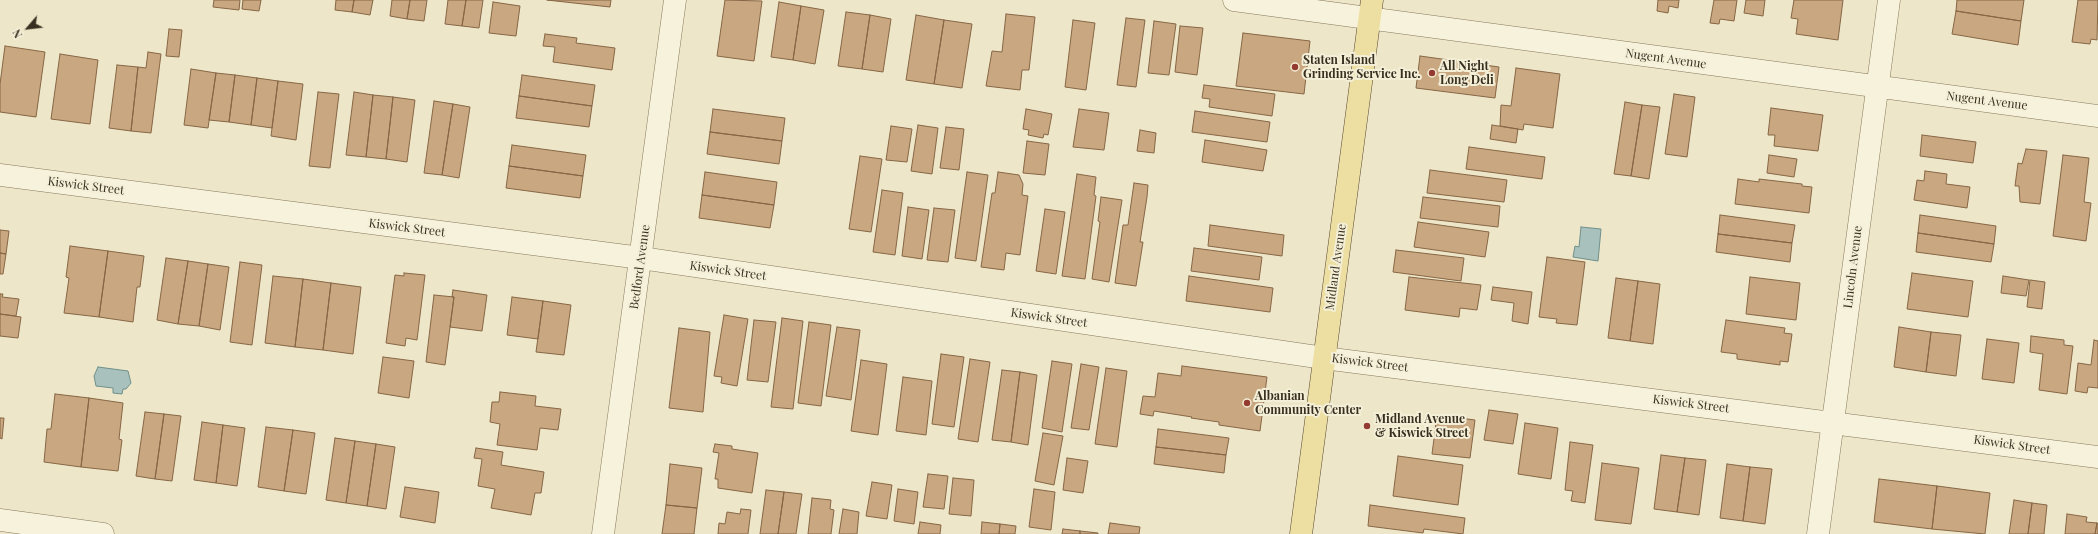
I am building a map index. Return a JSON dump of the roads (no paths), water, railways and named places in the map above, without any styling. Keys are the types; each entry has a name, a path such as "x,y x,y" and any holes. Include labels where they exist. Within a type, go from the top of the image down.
{"main road":[{"name":"Midland Avenue","path":"1301,534 1371,10"}],"street":[{"name":"Bedford Avenue","path":"603,534 675,0"},
{"name":"Nugent Avenue","path":"1234,0 1371,10 1877,87 2098,116"},
{"name":"Lincoln Avenue","path":"1818,534 1889,0"},
{"name":"Kiswick Street","path":"0,175 641,258 1324,358 2098,457"},
{"path":"0,520 103,534"}],"water":[{"path":"1581,227 1601,229 1598,261 1573,257 1575,246 1579,247"},
{"path":"98,367 128,371 131,383 126,389 123,389 122,394 113,393 113,388 96,386 94,376"}],"place":[{"name":"Staten Island Grinding Service Inc.","path":"1295,67"},
{"name":"All Night Long Deli","path":"1432,73"},
{"name":"Albanian Community Center","path":"1247,403"},
{"name":"Midland Avenue & Kiswick Street","path":"1367,426"}]}
